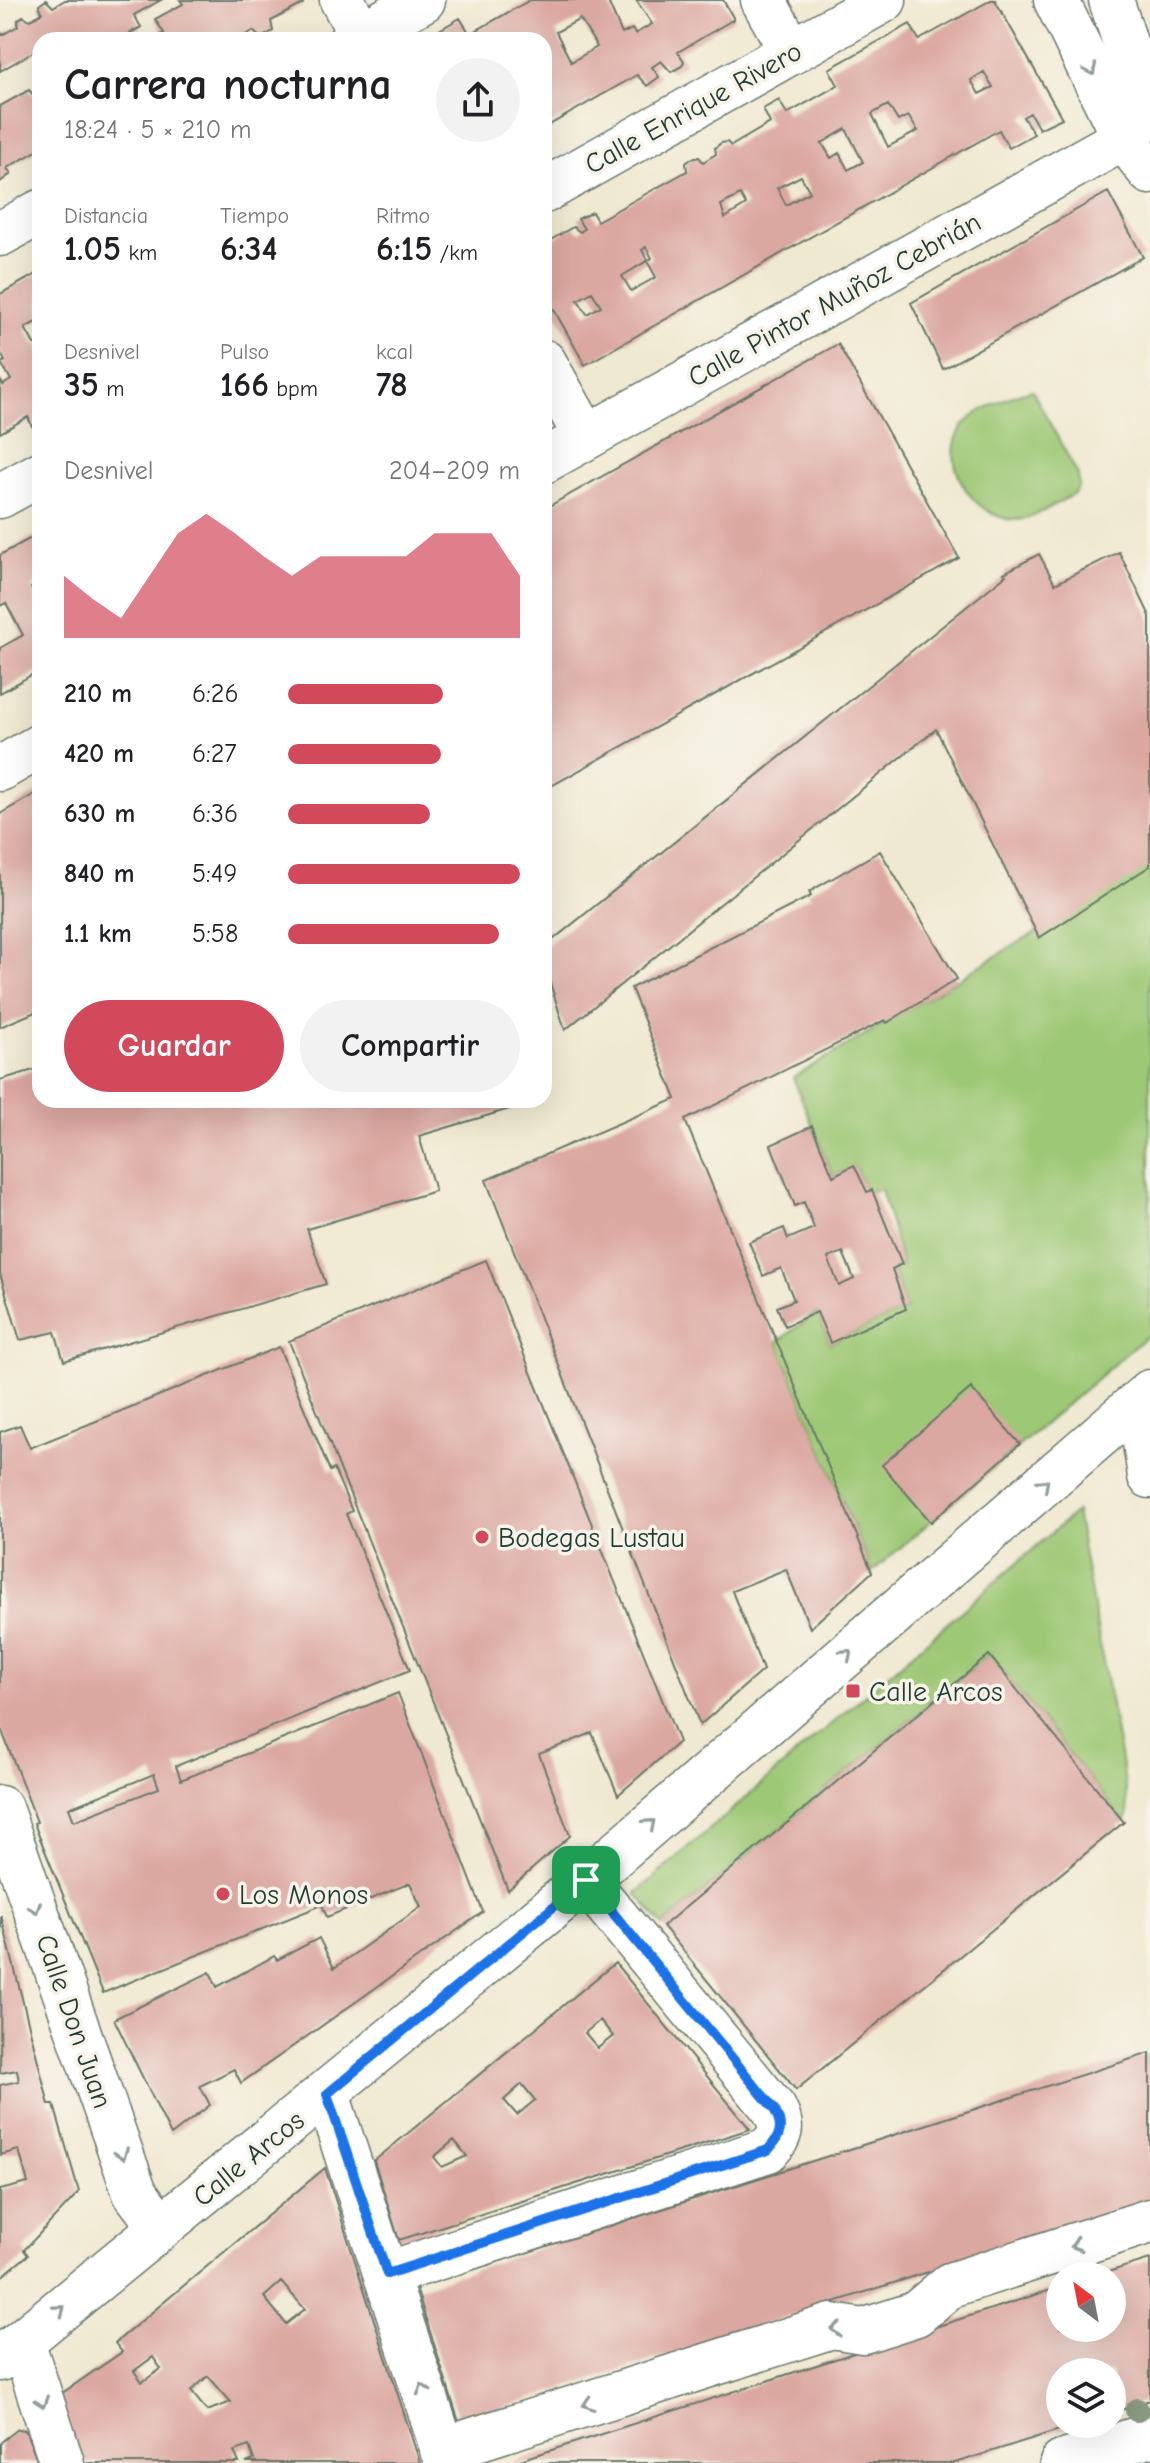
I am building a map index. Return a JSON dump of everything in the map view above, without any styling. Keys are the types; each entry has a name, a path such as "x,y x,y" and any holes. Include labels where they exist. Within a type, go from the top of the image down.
{"street":[{"path":"355,29 423,0"},
{"path":"763,0 792,52"},
{"name":"Calle Enrique Rivero","path":"552,187 884,0"},
{"path":"1056,0 1137,128"},
{"path":"1111,0 1137,128 1150,172"},
{"name":"Calle Pintor Muñoz Cebrián","path":"552,456 1137,128"},
{"path":"0,234 32,216"},
{"path":"552,376 586,437"},
{"path":"0,496 32,478"},
{"path":"0,769 32,751"},
{"path":"1144,1397 1150,1476"},
{"name":"Calle Arcos","path":"11,2350 586,1880 1144,1397"},
{"name":"Calle Don Juan","path":"0,1808 135,2193 161,2227"},
{"path":"387,2274 768,2150 779,2137 782,2122 774,2109 586,1880"},
{"path":"327,2094 444,2456 832,2326 863,2331 916,2314 950,2285 1150,2221"},
{"path":"11,2350 62,2463"},
{"path":"1062,2463 1150,2435"}],"green space":[{"path":"1032,390 1078,475 1079,486 1074,494 1037,514 1024,519 1008,519 992,514 967,491 959,476 955,443 962,428 975,415 1004,399"},
{"path":"1150,864 1150,1333 872,1572 777,1342 817,1312 830,1343 906,1309 892,1269 902,1264 881,1189 867,1192 854,1166 833,1176 793,1078"},
{"path":"1076,1512 1124,1777 1128,1816 1124,1822 989,1655 663,1926 636,1893"}],"building":[{"path":"46,0 53,7 65,0 161,0 134,15 141,27 132,32 32,32 32,53 0,71 0,30 2,35 18,26 18,20 23,16 30,20 42,13 39,5"},
{"path":"180,0 300,0 303,4 271,21 271,32 163,32 155,19 183,4"},
{"path":"530,0 615,0 609,4 622,34 632,29 635,34 652,24 636,0 723,0 734,19 678,52 684,61 682,66 671,72 661,61 652,67 659,77 647,86 637,75 552,123 552,32 474,32","holes":["580,19 597,47 571,62 556,32"]},
{"path":"995,0 1062,118 1039,129 1030,113 1023,117 1034,134 1009,148 999,130 585,365 552,306 552,239 573,227 580,232 584,229 578,219 592,212 597,221 687,171 686,163 691,159 699,157 703,162 716,154 715,148 721,143 727,142 731,146 770,123 763,109 779,100 787,114 838,85 829,69 910,24 919,40","holes":["984,72 993,87 979,94 971,80","888,105 898,121 908,116 918,131 888,147 872,114","846,129 863,162 848,170 839,153 831,158 822,143","801,176 810,192 786,205 777,188","740,195 746,205 725,218 721,205","646,247 652,258 648,261 642,250","647,261 656,277 631,291 622,276","592,292 601,306 587,314 578,300"]},
{"path":"460,18 469,32 436,32"},
{"path":"29,90 32,94 32,154 7,168 11,174 0,182 0,106"},
{"path":"1108,192 1143,257 943,369 911,303"},
{"path":"32,276 32,324 25,328 32,340 32,426 28,417 0,433 0,380 3,385 11,380 1,363 5,361 0,352 0,294"},
{"path":"838,344 959,558 552,786 552,505"},
{"path":"32,537 32,675 0,693 0,648 23,635 6,603 0,606 0,555"},
{"path":"1119,552 1150,616 1150,866 1039,938 936,729 565,1030 552,989 552,941 1006,575 1004,573 1039,554 1055,584"},
{"path":"32,796 32,1013 0,1027 0,814"},
{"path":"880,851 957,979 887,1023 885,1020 685,1120 872,1572 810,1628 786,1569 732,1591 763,1670 700,1725 486,1180 676,1099 631,988 811,896 809,892"},
{"path":"32,1070 32,1108 513,1108 419,1136 435,1191 307,1229 326,1284 64,1361 55,1332 20,1340 0,1274 0,1080"},
{"path":"812,1126 833,1176 854,1165 867,1192 872,1190 902,1264 892,1269 906,1309 830,1343 817,1312 785,1326 777,1307 794,1300 781,1268 763,1276 749,1242 784,1228 788,1239 814,1228 804,1202 795,1206 771,1145","holes":["843,1252 854,1279 839,1286 828,1258"]},
{"name":"Bodegas Lustau","path":"486,1260 679,1742 618,1795 592,1733 539,1754 570,1836 508,1890 289,1341"},
{"path":"279,1347 330,1471 334,1469 352,1511 346,1514 410,1670 176,1766 181,1780 398,1693 483,1912 241,2083 234,2069 200,2086 210,2105 171,2135 114,2019 210,1972 217,1987 274,1956 277,1960 319,1938 334,1968 421,1907 410,1883 327,1917 322,1905 103,1993 39,1836 34,1823 37,1822 0,1726 0,1432 20,1425 30,1448","holes":["154,1774 159,1788 74,1821 69,1808"]},
{"path":"971,1388 1020,1444 931,1522 882,1465"},
{"path":"989,1655 1124,1822 796,2090 663,1926"},
{"path":"1,1915 49,2105 54,2105 79,2192 24,2250 28,2255 0,2278 0,2190 28,2183 19,2150 0,2155 0,2085 19,2081 17,2070 0,2073"},
{"path":"615,1963 750,2129 399,2240 374,2161","holes":["600,2020 613,2036 598,2048 585,2033","522,2084 535,2100 517,2115 504,2100","454,2140 467,2156 442,2167 434,2157"]},
{"path":"1150,2053 1150,2201 459,2422 416,2288"},
{"path":"325,2168 420,2463 246,2463 254,2460 249,2446 234,2451 239,2463 82,2463 58,2396 122,2352 115,2343","holes":["281,2282 305,2309 286,2324 264,2297","153,2357 161,2369 142,2382 134,2371","208,2376 231,2402 207,2411 191,2391"]},
{"path":"1150,2259 1150,2400 1126,2408 1126,2358 1046,2358 1046,2434 955,2463 511,2463 1046,2291 1046,2342 1126,2342 1126,2266"},
{"path":"18,2429 25,2430 38,2463 0,2463 0,2443"}],"place":[{"name":"Bodegas Lustau","path":"482,1537"},
{"name":"Calle Arcos","path":"853,1691"},
{"name":"Los Monos","path":"223,1894"}],"route":[{"path":"586,1880 774,2109 782,2122 779,2137 768,2150 387,2274 327,2094 586,1880"}]}
